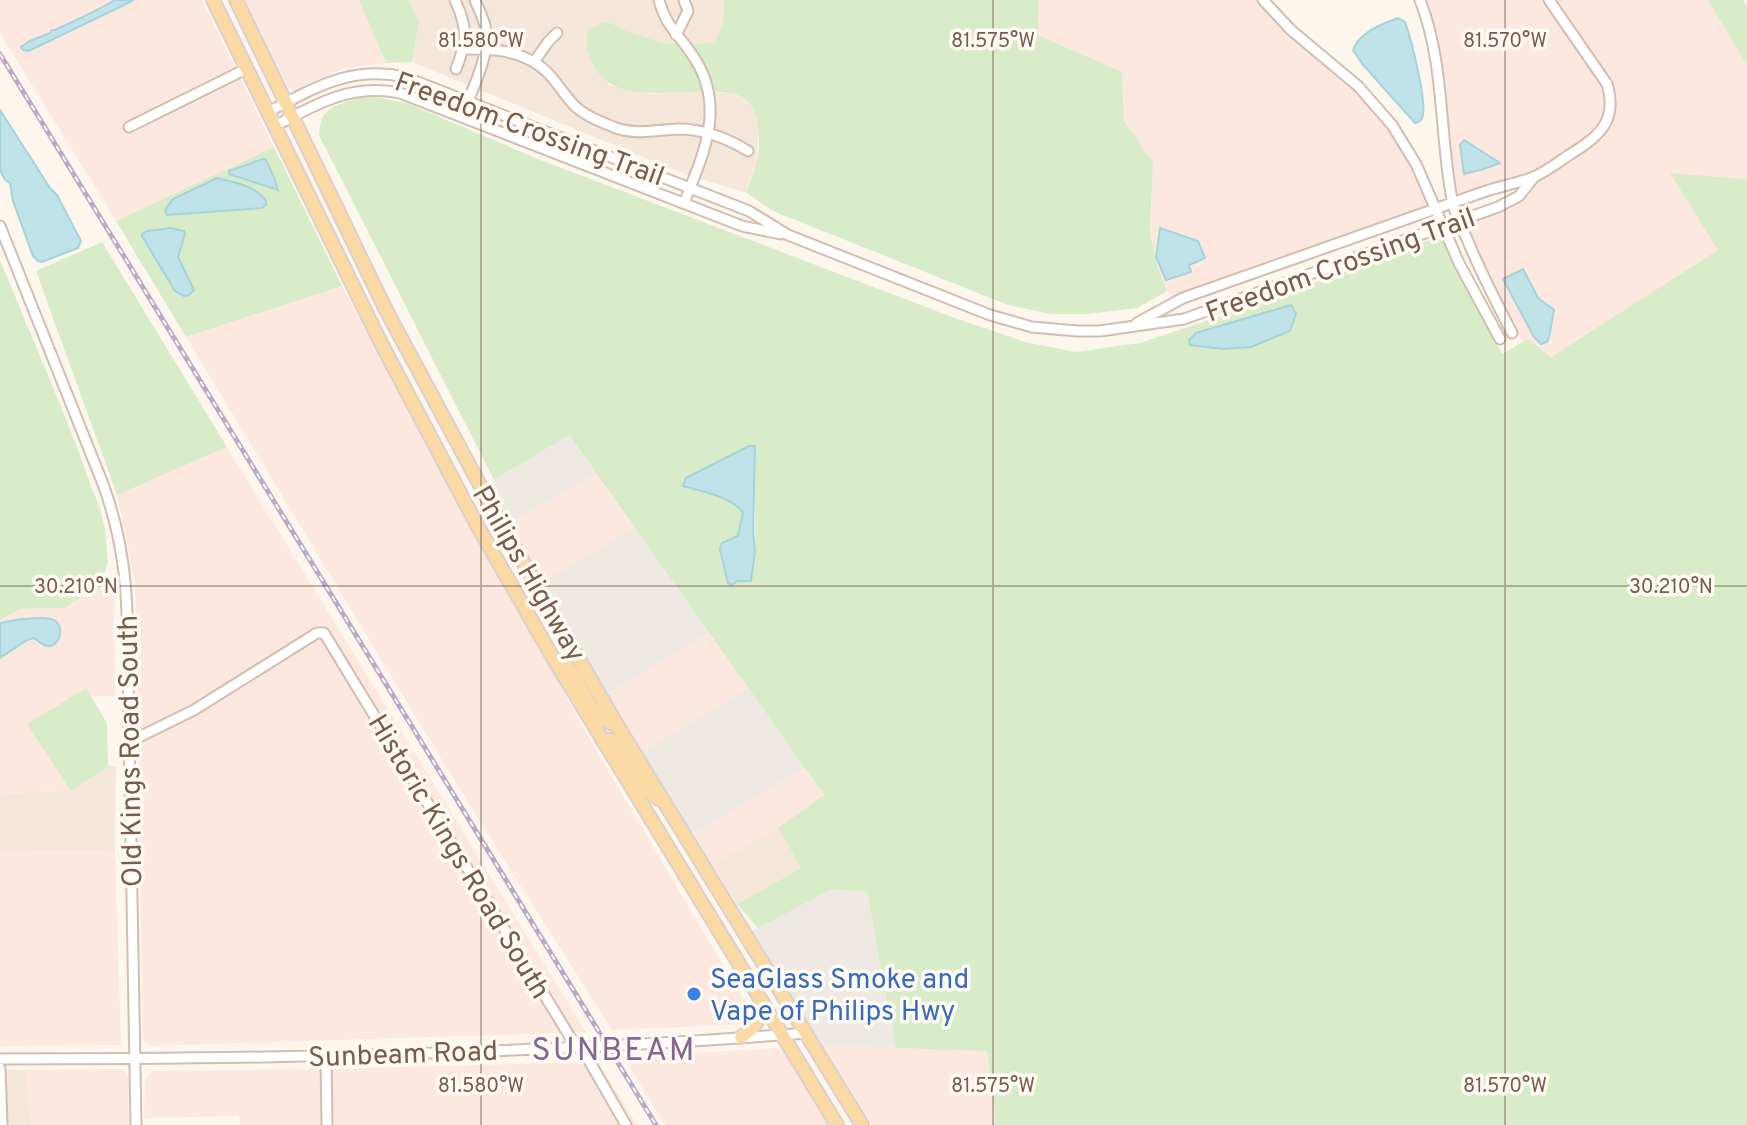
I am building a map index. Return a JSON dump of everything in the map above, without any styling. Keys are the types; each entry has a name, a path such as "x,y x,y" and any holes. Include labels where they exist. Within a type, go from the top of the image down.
{"main road":[{"name":"Philips Highway","path":"213,0 386,353 477,525 551,655 837,1125"},
{"name":"Philips Highway","path":"236,0 386,310 496,515 617,725 862,1125"},
{"path":"348,274 361,278 374,300 386,310"},
{"path":"477,525 496,515"},
{"path":"551,655 570,669 597,714 610,724 617,725"},
{"path":"602,740 612,740 619,746 647,791 666,804"},
{"path":"741,1037 758,1022 762,1002"}],"street":[{"path":"455,0 464,24 465,37 456,69"},
{"path":"462,116 485,49 486,29 475,0"},
{"path":"659,0 664,16 694,56 709,90 709,133 684,203"},
{"path":"676,35 688,11 684,0"},
{"path":"1420,0 1436,54 1445,161 1452,203 1484,279 1512,333"},
{"name":"Freedom Crossing Trail","path":"1132,326 1183,298 1535,176 1594,139 1604,127 1610,109 1609,91 1605,79 1549,0"},
{"path":"1270,2 1291,30 1346,75 1392,125 1411,155 1459,263 1500,339"},
{"path":"534,62 557,33"},
{"path":"464,49 512,53 534,62 560,85 580,110 619,129 648,132 682,129 709,133 748,151"},
{"path":"129,127 246,69"},
{"path":"364,73 365,89"},
{"name":"Freedom Crossing Trail","path":"268,112 330,81 364,73 405,77 749,211 788,235 990,315 1055,330 1100,331 1184,319 1498,207 1519,196 1535,176"},
{"name":"Freedom Crossing Trail","path":"275,126 344,93 365,89 400,93 742,226 788,235"},
{"name":"Old Kings Road South","path":"0,226 103,484 117,527 126,582 136,1125"},
{"name":"Historic Kings Road South","path":"129,742 194,710 317,633 324,633 626,1125"},
{"name":"Sunbeam Road","path":"0,1059 326,1056 579,1048 806,1033"},
{"path":"326,1056 327,1125"},
{"path":"0,1068 2,1125"}],"shaded area":[{"path":"0,0 202,0 274,147 116,221 0,33"},
{"path":"244,0 359,0 386,63 345,68 295,91 288,87"},
{"path":"408,0 723,0 722,30 714,43 666,44 611,23 603,23 609,85 651,94 690,91 730,93 745,99 753,107 759,128 756,165 747,193 687,175 412,62 419,22"},
{"path":"1039,0 1259,0 1349,81 1391,128 1415,172 1426,198 1425,205 1420,210 1174,298 1167,291 1156,263 1150,230 1153,162 1124,121 1122,72 1038,35","holes":["1160,228 1198,241 1205,258 1188,265 1156,248"]},
{"path":"1424,0 1545,0 1603,87 1606,101 1604,117 1597,129 1587,139 1529,174 1463,194 1457,192 1447,145 1445,79"},
{"path":"1555,0 1708,0 1747,65 1747,179 1671,173 1718,250 1551,357 1528,339 1522,342 1468,233 1468,226 1510,206 1539,181 1603,139 1612,124 1615,107 1610,79"},
{"path":"342,286 582,726 754,1017 750,1024 612,1030 460,790 186,337"},
{"path":"568,434 596,474 509,524 487,485"},
{"path":"227,447 586,1032 151,1046 143,1041 135,582 117,495"},
{"path":"596,474 634,527 541,583 509,524"},
{"path":"634,527 709,633 606,695 541,583"},
{"path":"114,588 115,696 91,696 85,688 28,724 71,791 0,793 0,620 20,609 65,608 99,589"},
{"path":"709,633 748,688 641,753 606,695"},
{"path":"748,688 805,768 693,834 641,753"},
{"path":"108,766 116,766 115,850 0,851 0,793 71,791"},
{"path":"805,768 824,796 778,828 712,864 693,834"},
{"path":"778,828 801,868 737,904 712,864"},
{"path":"115,850 121,1045 0,1046 0,851"},
{"path":"832,889 867,892 896,1048 823,1045 750,932"},
{"path":"823,1045 987,1051 994,1125 872,1125"},
{"path":"776,1048 783,1051 830,1125 665,1125 623,1057"},
{"path":"598,1062 637,1125 240,1125 239,1116 144,1118 145,1078 152,1071"},
{"path":"0,1069 26,1070 31,1125 0,1125"},
{"path":"120,1069 128,1077 129,1125 31,1125 26,1070"}],"green space":[{"path":"359,0 408,0 419,22 412,62 386,63"},
{"path":"723,0 1039,0 1038,35 1122,72 1124,121 1153,162 1150,230 1156,263 1167,291 1137,308 1088,314 1051,314 1008,305 773,211 747,193 756,164 759,136 753,109 741,97 723,92 650,93 627,90 607,81 593,64 588,51 588,29 603,23 611,23 666,44 714,43 723,23"},
{"path":"1708,0 1743,0 1747,6 1747,65"},
{"path":"370,96 407,103 538,159 952,317 1025,342 1075,352 1140,343 1441,236 1502,354 1528,339 1551,357 1718,250 1670,173 1747,179 1747,1125 994,1125 987,1051 896,1048 867,892 832,889 758,928 737,904 801,868 778,828 824,795 569,435 494,480 319,135 322,119 328,111 339,104","holes":["755,446 755,531 751,581 737,581 722,543 738,536 743,512 723,498 683,486 686,478"]},
{"path":"274,147 342,286 186,337 116,221","holes":["147,231 185,234 178,257 194,290 142,237"]},
{"path":"102,242 227,447 117,495 36,271"},
{"path":"0,260 100,509 108,562 99,589 65,608 20,609 0,620"},
{"path":"86,688 107,723 108,766 71,791 27,724"}],"water":[{"path":"115,0 134,0 29,51 21,47 52,30"},
{"path":"1398,18 1405,22 1421,88 1423,113 1421,120 1415,123 1353,50 1365,34"},
{"path":"0,110 57,195 81,241 78,248 42,262 33,256 13,201 10,183 0,170"},
{"path":"1464,140 1500,163 1464,174 1460,145"},
{"path":"263,159 278,190 229,174 229,171"},
{"path":"217,178 251,188 262,196 266,205 262,208 167,215 165,210 173,199"},
{"path":"171,228 185,234 178,257 194,290 189,295 175,291 142,236 147,231"},
{"path":"1160,228 1198,241 1205,258 1189,265 1191,272 1166,280 1156,257"},
{"path":"1523,269 1538,298 1554,310 1549,338 1541,344 1534,337 1503,279"},
{"path":"1291,305 1296,314 1290,331 1251,347 1223,349 1190,345 1189,340 1196,333"},
{"path":"749,446 755,446 755,551 751,581 737,581 732,585 728,583 720,549 722,543 738,536 743,512 723,498 683,486 686,478"},
{"path":"21,619 54,620 60,628 57,642 49,646 34,638 0,658 0,623"}],"railway":[{"path":"0,54 656,1125"}],"place":[{"name":"SeaGlass Smoke and Vape of Philips Hwy","path":"694,994"}],"district":[{"name":"SUNBEAM","path":"614,1049"}]}
